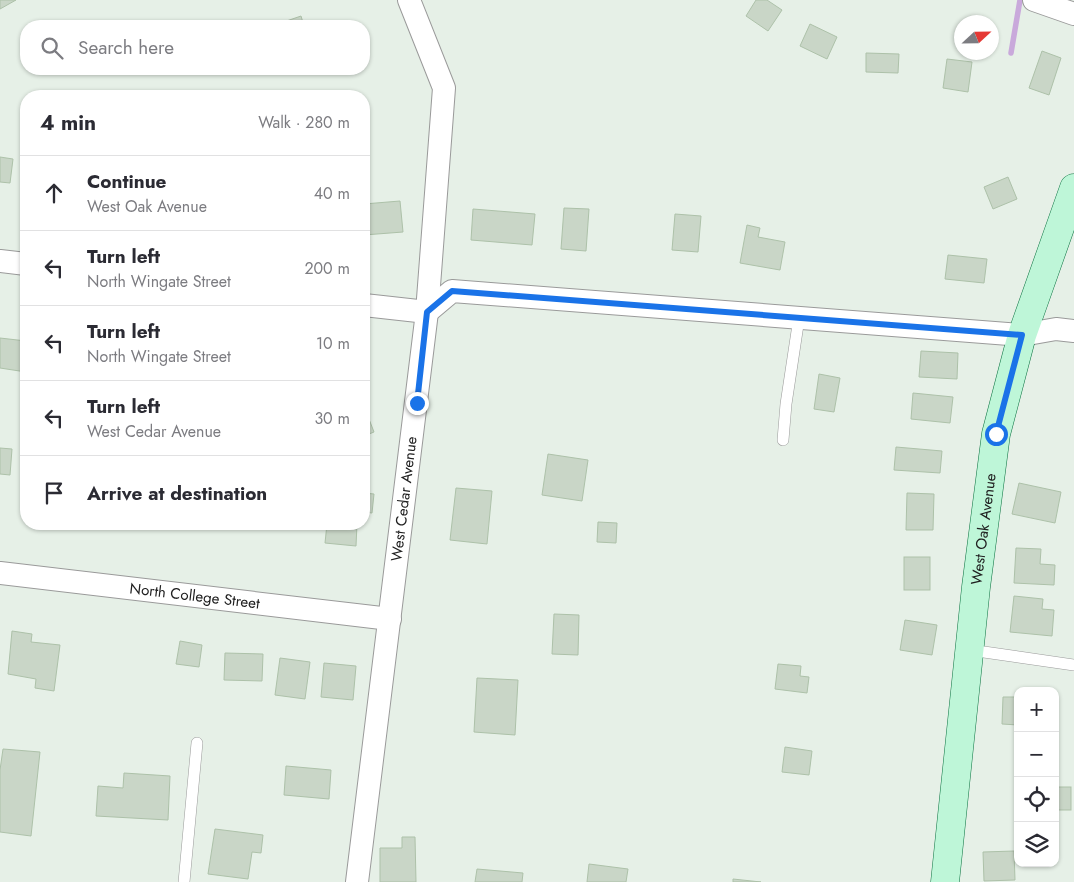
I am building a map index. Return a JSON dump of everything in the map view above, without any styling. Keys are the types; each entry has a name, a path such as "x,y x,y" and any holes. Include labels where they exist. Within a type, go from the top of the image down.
{"street":[{"name":"West Cedar Avenue","path":"357,882 427,312 444,88 408,0"},
{"path":"1034,0 1074,14"},
{"name":"West Oak Avenue","path":"945,882 996,434 1022,335 1074,188"},
{"path":"0,261 20,263"},
{"path":"370,306 427,312 452,291 1022,335 1056,329 1074,331"},
{"name":"North College Street","path":"0,573 390,619"}],"lane":[{"path":"783,440 786,404 799,318"},
{"path":"970,650 1074,665"},
{"path":"184,882 197,742"}],"building":[{"path":"0,0 16,0 0,9"},
{"path":"756,0 767,0 782,10 768,31 746,16"},
{"path":"301,16 302,20 289,20"},
{"path":"810,24 837,37 827,59 800,46"},
{"path":"1042,51 1061,58 1049,95 1029,88"},
{"path":"866,53 899,54 898,73 866,72"},
{"path":"947,59 972,62 968,92 943,88"},
{"path":"0,157 13,159 10,183 0,182"},
{"path":"1008,177 1017,199 993,209 984,187"},
{"path":"400,201 403,232 370,235 370,204"},
{"path":"564,208 589,209 586,251 561,249"},
{"path":"473,209 535,214 532,245 471,240"},
{"path":"675,214 701,216 698,252 672,250"},
{"path":"747,225 760,228 758,237 785,242 780,270 740,263"},
{"path":"948,255 987,259 984,283 945,279"},
{"path":"0,338 20,340 20,371 0,368"},
{"path":"921,351 958,353 957,379 919,377"},
{"path":"819,374 840,378 834,412 814,409"},
{"path":"913,393 953,397 950,423 911,419"},
{"path":"370,422 374,432 370,434"},
{"path":"896,447 942,451 940,473 894,470"},
{"path":"0,448 12,449 10,475 0,474"},
{"path":"548,454 588,460 582,501 542,495"},
{"path":"1019,483 1061,492 1055,523 1012,514"},
{"path":"456,488 492,491 487,544 450,540"},
{"path":"907,493 934,494 933,530 906,530"},
{"path":"370,494 374,494 372,513 370,513"},
{"path":"598,522 617,523 616,543 597,542"},
{"path":"326,530 357,530 356,546 325,543"},
{"path":"1016,548 1041,549 1040,564 1055,565 1054,585 1014,583"},
{"path":"904,557 930,557 930,590 904,590"},
{"path":"1014,596 1043,599 1042,609 1054,610 1052,636 1010,632"},
{"path":"554,614 579,615 578,655 552,654"},
{"path":"905,620 937,625 932,655 900,650"},
{"path":"12,631 32,634 31,642 60,645 54,691 35,688 36,679 8,674"},
{"path":"180,641 202,645 199,667 176,664"},
{"path":"225,653 263,654 262,681 224,680"},
{"path":"280,658 310,662 305,699 275,695"},
{"path":"324,663 356,666 353,700 321,697"},
{"path":"778,664 801,666 800,676 809,677 807,693 775,689"},
{"path":"477,678 518,680 515,735 474,732"},
{"path":"1003,697 1014,697 1014,725 1002,724"},
{"path":"785,747 812,751 809,775 782,772"},
{"path":"3,749 40,752 31,836 0,832 0,770"},
{"path":"286,766 331,770 329,799 284,795"},
{"path":"124,773 170,776 168,820 96,816 98,786 123,788"},
{"path":"1059,787 1071,787 1071,810 1059,810"},
{"path":"215,829 263,835 261,853 252,852 248,879 208,874"},
{"path":"402,837 415,837 416,882 380,882 380,848 402,848"},
{"path":"1014,851 1015,880 984,881 983,852"},
{"path":"589,864 628,869 626,882 587,882"},
{"path":"477,869 523,873 522,882 475,882"},
{"path":"733,879 761,882 733,882"}],"waterway":[{"path":"1011,53 1020,0"}],"route":[{"path":"417,403 427,312 452,291 1022,335 996,434"}]}
